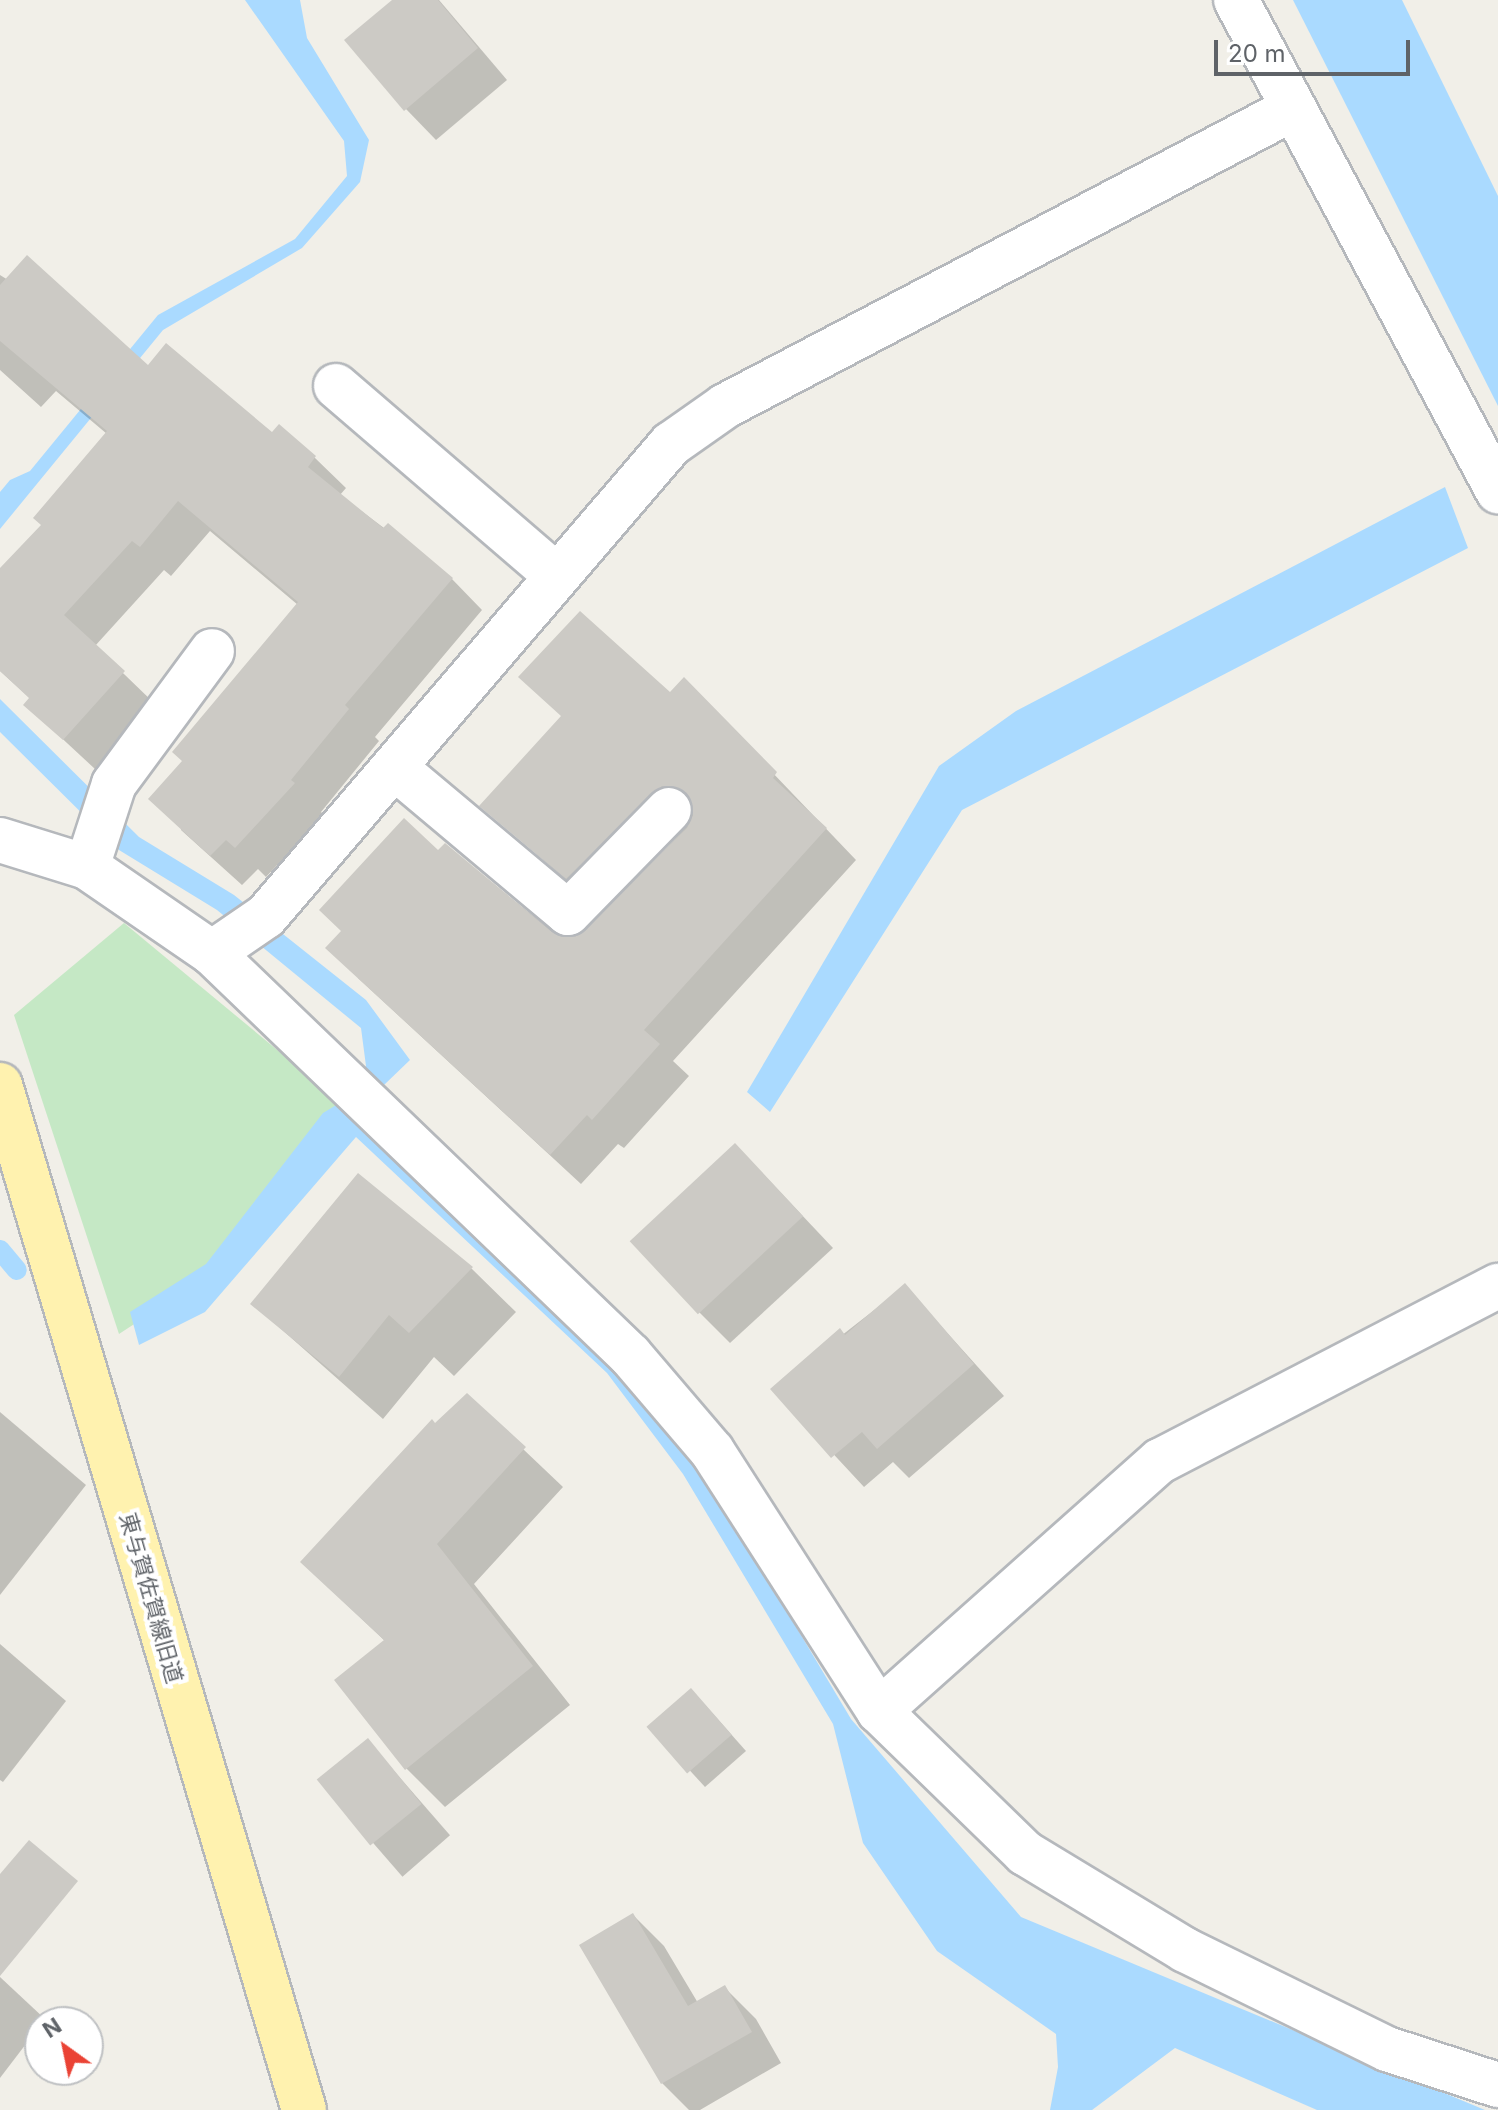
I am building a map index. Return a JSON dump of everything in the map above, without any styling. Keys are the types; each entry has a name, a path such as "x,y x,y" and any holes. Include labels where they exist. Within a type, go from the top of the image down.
{"main road":[{"name":"東与賀佐賀線旧道","path":"0,1085 304,2110"}],"street":[{"path":"1236,0 1498,491"},
{"path":"221,947 266,916 671,444 725,406 1294,108"},
{"path":"336,386 557,576"},
{"path":"90,859 114,784 212,651"},
{"path":"394,767 568,913 669,810"},
{"path":"0,840 90,859 221,947 345,1078 630,1355 712,1451 879,1711 1025,1853 1172,1942 1387,2049 1498,2085"},
{"path":"879,1711 1160,1461 1498,1286"}],"green space":[{"path":"124,923 339,1101 212,1273 119,1334 14,1015"}],"water":[{"path":"245,0 300,0 307,38 369,140 360,182 302,248 163,330 0,529 0,492 10,480 30,471 158,315 295,239 347,176 344,141"},
{"path":"1293,0 1402,0 1498,196 1498,406"},
{"path":"1445,487 1468,548 962,810 770,1112 747,1092 939,766 1016,711"},
{"path":"0,699 139,837 234,895 366,1000 410,1060 359,1109 621,1359 699,1464 851,1719 1021,1917 1485,2110 1317,2110 1175,2048 1092,2110 1050,2110 1058,2067 1056,2034 937,1951 863,1843 833,1724 683,1474 607,1373 356,1137 205,1312 139,1345 130,1312 206,1264 323,1113 348,1098 366,1066 361,1028 217,910 119,850 0,732"}],"building":[{"path":"392,0 438,0 478,48 404,111 344,40"},
{"path":"27,255 148,365 166,343 272,432 279,424 316,456 308,467 383,528 388,523 453,578 345,705 349,709 291,780 295,783 235,848 226,840 210,856 148,799 182,761 172,752 298,602 178,501 140,547 132,541 64,615 125,671 63,740 23,705 29,698 0,671 0,568 41,525 33,518 107,431 0,341 0,285"},
{"path":"580,611 670,692 684,677 777,772 773,778 827,828 644,1030 660,1044 592,1120 587,1115 550,1155 325,948 341,931 319,910 404,818 438,850 445,843 552,932 575,937 687,828 693,815 687,793 662,786 566,879 479,806 561,716 518,677"},
{"path":"735,1143 803,1216 698,1314 630,1241"},
{"path":"358,1173 473,1267 409,1333 389,1315 339,1377 250,1304"},
{"path":"905,1283 974,1364 877,1449 862,1432 831,1458 770,1389 840,1328 845,1335"},
{"path":"467,1393 526,1447 437,1544 533,1666 405,1770 334,1680 384,1640 300,1562 432,1419 435,1423"},
{"path":"691,1688 732,1735 687,1773 646,1727"},
{"path":"368,1738 421,1804 370,1846 317,1780"},
{"path":"29,1840 78,1881 0,1976 0,1874"},
{"path":"633,1913 688,2006 725,1985 752,2032 661,2084 579,1945"}],"waterway":[{"path":"0,1250 17,1270"}]}
